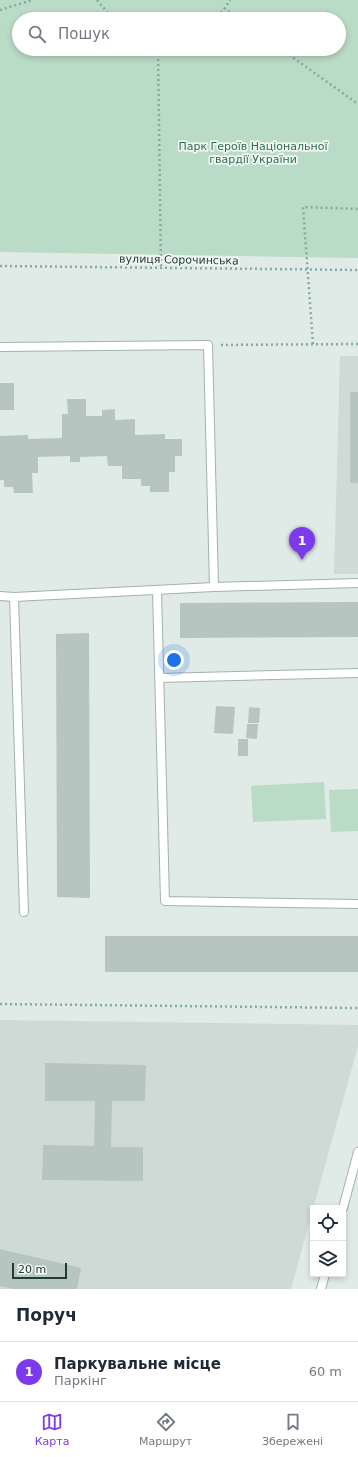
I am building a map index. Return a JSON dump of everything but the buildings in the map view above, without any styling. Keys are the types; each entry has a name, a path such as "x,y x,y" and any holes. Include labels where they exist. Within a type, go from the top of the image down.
{"lane":[{"path":"0,346 208,345 214,587"},
{"path":"0,596 14,597 214,587 358,583"},
{"path":"157,590 165,901 358,904"},
{"path":"14,597 24,912"},
{"path":"159,678 358,673"},
{"path":"344,1205 358,1152"},
{"path":"321,1289 324,1277"}],"path":[{"path":"0,10 32,0"},
{"path":"97,0 107,12"},
{"path":"220,12 230,0"},
{"path":"224,8 229,12"},
{"path":"158,56 161,268"},
{"path":"291,56 358,104"},
{"path":"313,344 309,271 303,207 358,209"},
{"name":"вулиця Сорочинська","path":"0,266 309,271 358,270"},
{"path":"208,345 358,344"},
{"path":"0,1004 358,1008"}],"shaded area":[{"path":"340,356 358,356 358,574 334,574"},
{"path":"0,1020 358,1025 358,1046 314,1205 310,1205 310,1220 291,1289 0,1289"}],"green space":[{"name":"Парк Героїв Національної гвардії України","path":"0,0 358,0 358,258 0,252"},
{"path":"324,782 326,819 253,822 251,786"},
{"path":"358,789 358,831 331,832 329,790"}],"place":[{"name":"Паркувальне місце","path":"302,560"}]}
